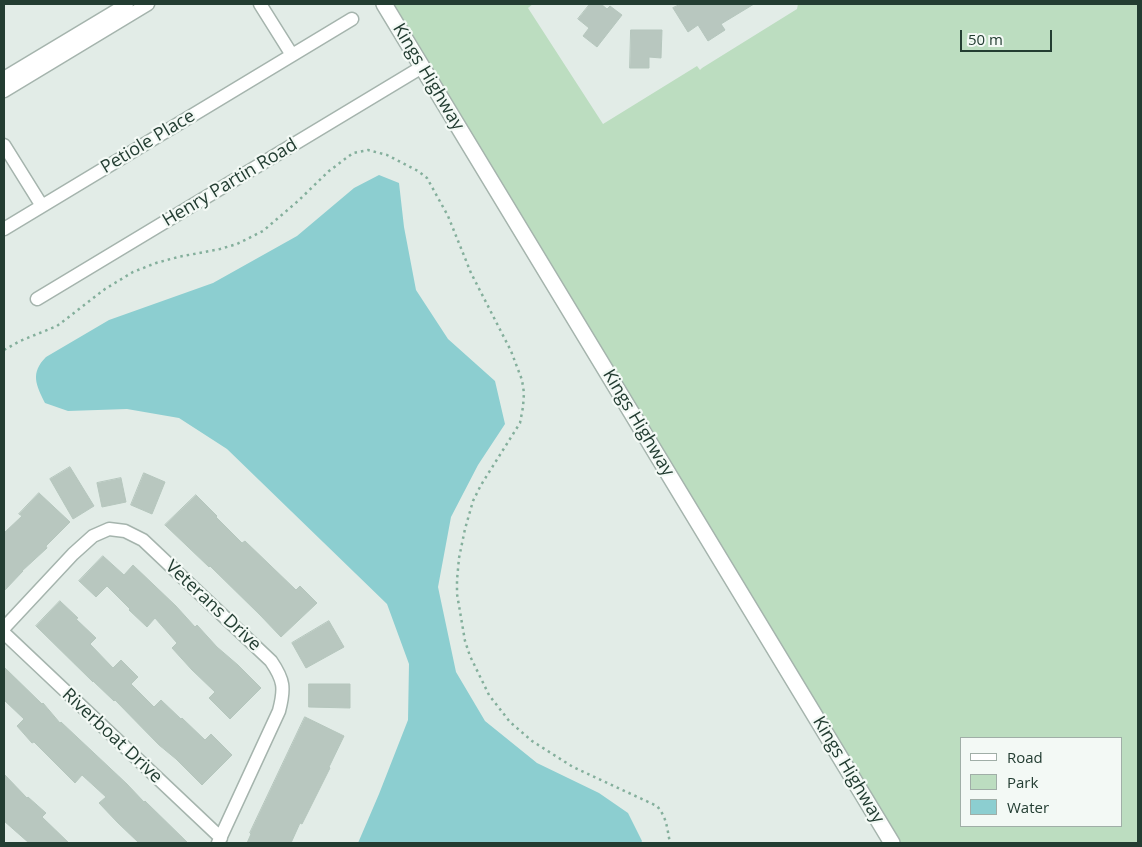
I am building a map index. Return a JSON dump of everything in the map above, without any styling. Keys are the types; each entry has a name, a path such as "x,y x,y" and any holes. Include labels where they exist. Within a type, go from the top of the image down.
{"street":[{"path":"4,78 127,4"},
{"path":"4,91 148,4"},
{"path":"260,4 292,55"},
{"name":"Kings Highway","path":"384,4 892,843"},
{"name":"Petiole Place","path":"4,229 352,19"},
{"name":"Henry Partin Road","path":"37,299 422,67"},
{"path":"4,145 42,206"},
{"name":"Veterans Drive","path":"4,628 73,554 93,536 109,529 124,531 142,540 270,661 279,672 282,684 283,695 279,711 220,841"},
{"name":"Riverboat Drive","path":"4,633 220,841"}],"path":[{"path":"4,350 56,326 105,289 133,272 178,257 237,244 263,231 329,171 354,153 368,150 387,155 418,171 427,178 448,216 471,273 511,351 522,380 524,393 524,407 520,423 473,501 459,558 457,594 465,641 470,656 489,695 510,722 532,741 573,767 657,806 664,814 670,843"}],"green space":[{"path":"392,4 533,4 528,8 603,124 697,66 700,70 797,9 798,4 1138,4 1138,843 900,843"}],"water":[{"path":"379,175 399,183 404,227 416,290 448,339 495,381 505,424 478,465 451,517 438,587 456,672 485,721 537,763 599,793 628,813 642,841 641,843 358,843 408,720 409,664 387,604 227,449 179,418 127,409 68,411 45,403 37,385 36,374 46,357 109,320 213,283 297,236 354,188"}],"building":[{"path":"590,4 601,4 607,9 610,6 622,15 597,47 583,36 589,28 578,19"},
{"path":"681,4 754,4 721,24 725,30 708,41 698,25 688,32 673,8"},
{"path":"631,30 662,30 661,58 649,57 649,68 630,68"},
{"path":"70,467 94,506 73,519 50,479"},
{"path":"144,473 165,482 152,514 131,505"},
{"path":"121,478 126,502 102,507 97,483"},
{"path":"39,493 70,522 4,591 4,533 22,516 19,514"},
{"path":"196,495 242,543 245,541 296,590 300,586 317,603 281,637 210,566 165,525"},
{"path":"103,556 124,575 133,565 195,627 197,625 217,647 261,688 230,719 209,698 215,692 172,648 177,643 155,618 147,627 107,586 96,597 79,581"},
{"path":"60,601 96,638 90,644 113,668 121,660 138,677 131,684 154,707 161,700 205,740 211,734 232,755 202,785 36,626"},
{"path":"329,621 344,647 306,668 292,643"},
{"path":"4,667 43,703 60,723 188,843 139,843 99,803 106,797 82,775 75,783 34,742 32,743 17,726 24,719 4,700"},
{"path":"309,684 350,684 350,708 309,707"},
{"path":"305,717 344,736 330,768 291,843 247,843 250,833"},
{"path":"4,774 27,798 46,813 42,817 69,843 29,843 4,821"}]}
